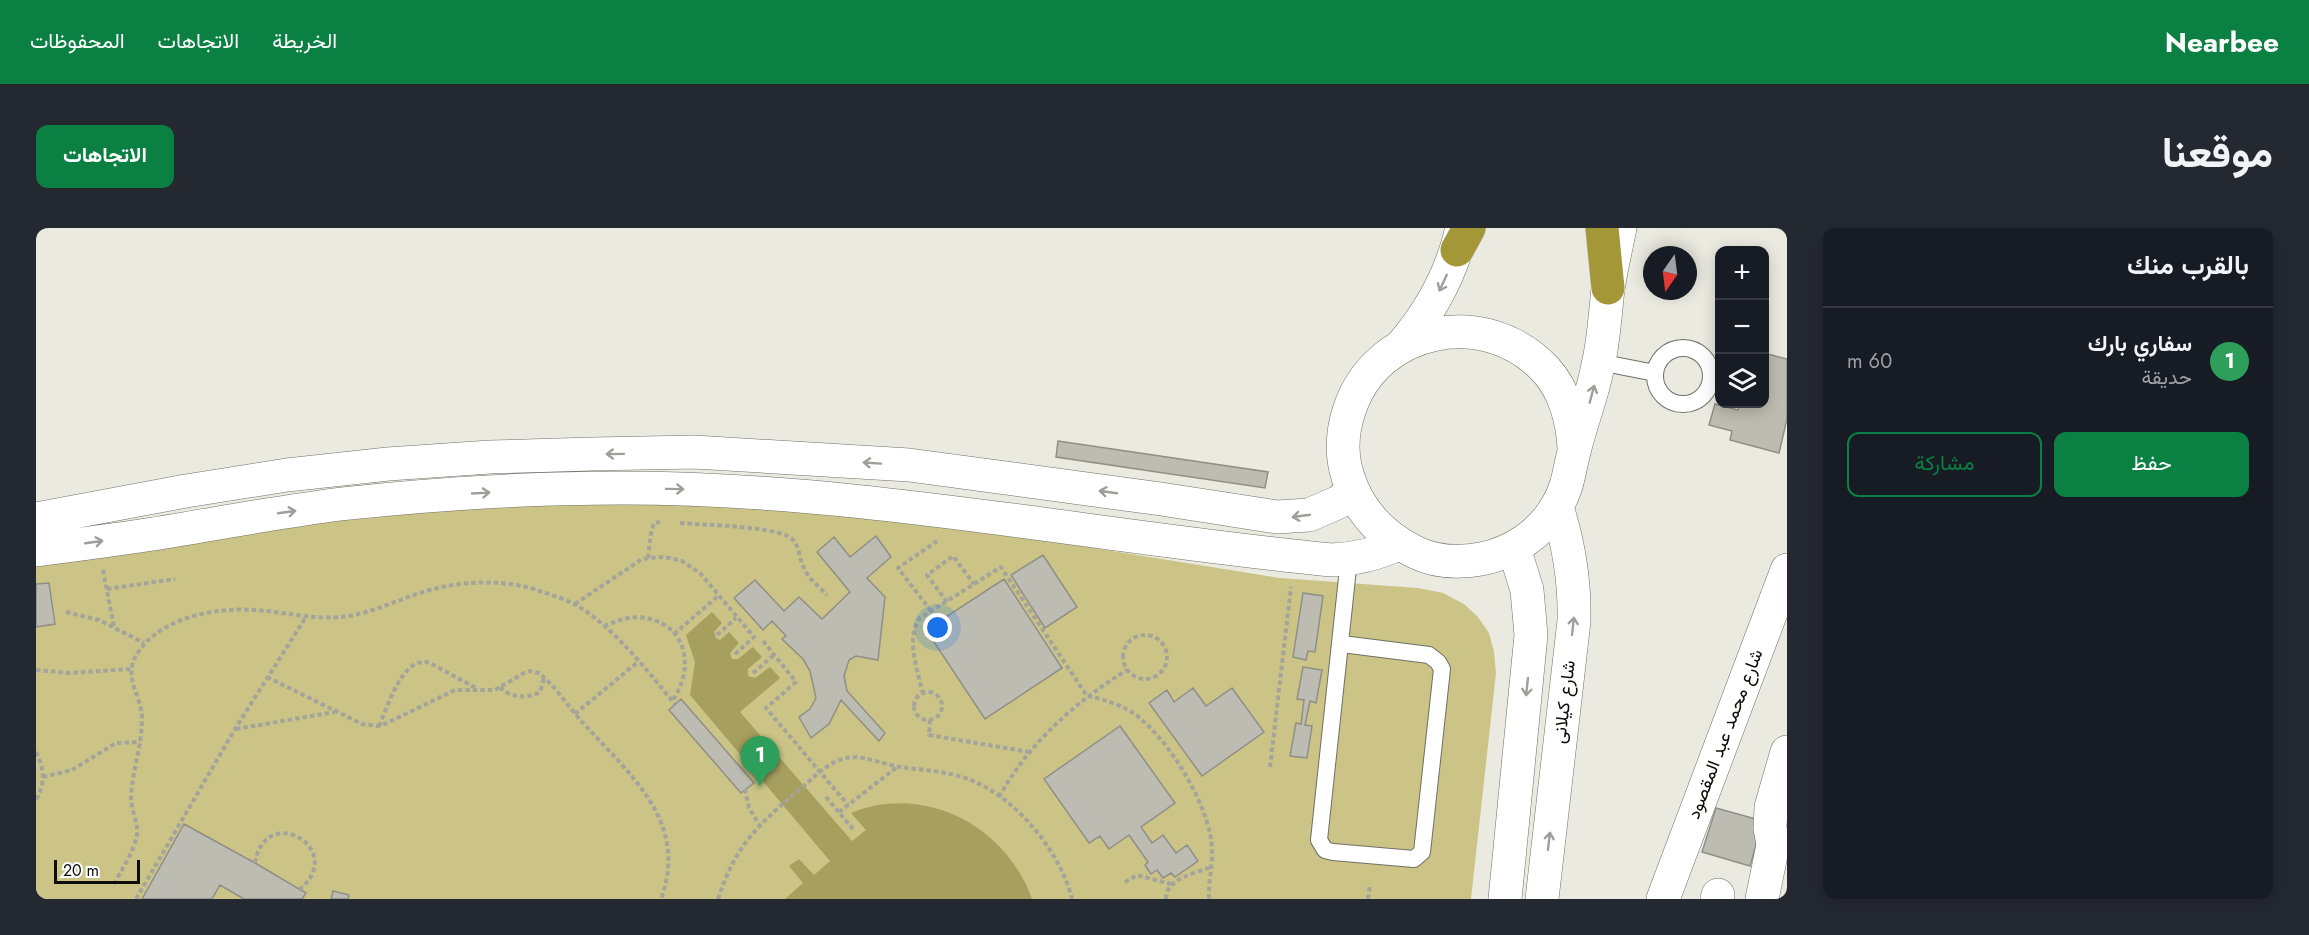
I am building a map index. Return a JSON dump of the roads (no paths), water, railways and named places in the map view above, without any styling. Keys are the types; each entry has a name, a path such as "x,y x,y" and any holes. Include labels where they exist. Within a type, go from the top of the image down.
{"highway":[{"path":"1602,228 1608,288"}],"street":[{"path":"1574,449 1599,362 1608,288 1620,228"},
{"path":"1402,345 1424,336 1446,331 1492,336 1512,344 1530,356 1559,388 1573,429 1572,469 1557,507 1545,523 1514,548 1468,561 1444,561 1420,555 1398,544 1379,530 1364,512 1352,491 1345,468 1343,444 1346,420 1353,397 1374,368 1402,345 1433,304 1463,235"},
{"path":"36,519 287,475 388,464 490,457 694,452 909,465 1276,517 1309,515 1339,502 1352,491"},
{"path":"905,506 909,465"},
{"path":"36,550 339,505 528,490 622,488 717,490 811,496 1294,556 1349,560 1383,551 1398,544"},
{"name":"شارع كيلانى","path":"1542,899 1574,621 1575,592 1572,563 1557,507"},
{"path":"1505,899 1532,635 1527,590 1514,548"},
{"name":"شارع محمد عبد المقصود","path":"1663,899 1787,570"},
{"path":"1762,899 1772,852 1771,807 1787,752"}],"lane":[{"path":"1599,362 1654,373"},
{"path":"1342,644 1429,655 1438,662 1442,669 1424,844 1422,852 1414,860 1333,852 1321,846 1320,833 1342,644 1349,560"}],"place":[{"name":"سفاري بارك","path":"760,786"}]}
